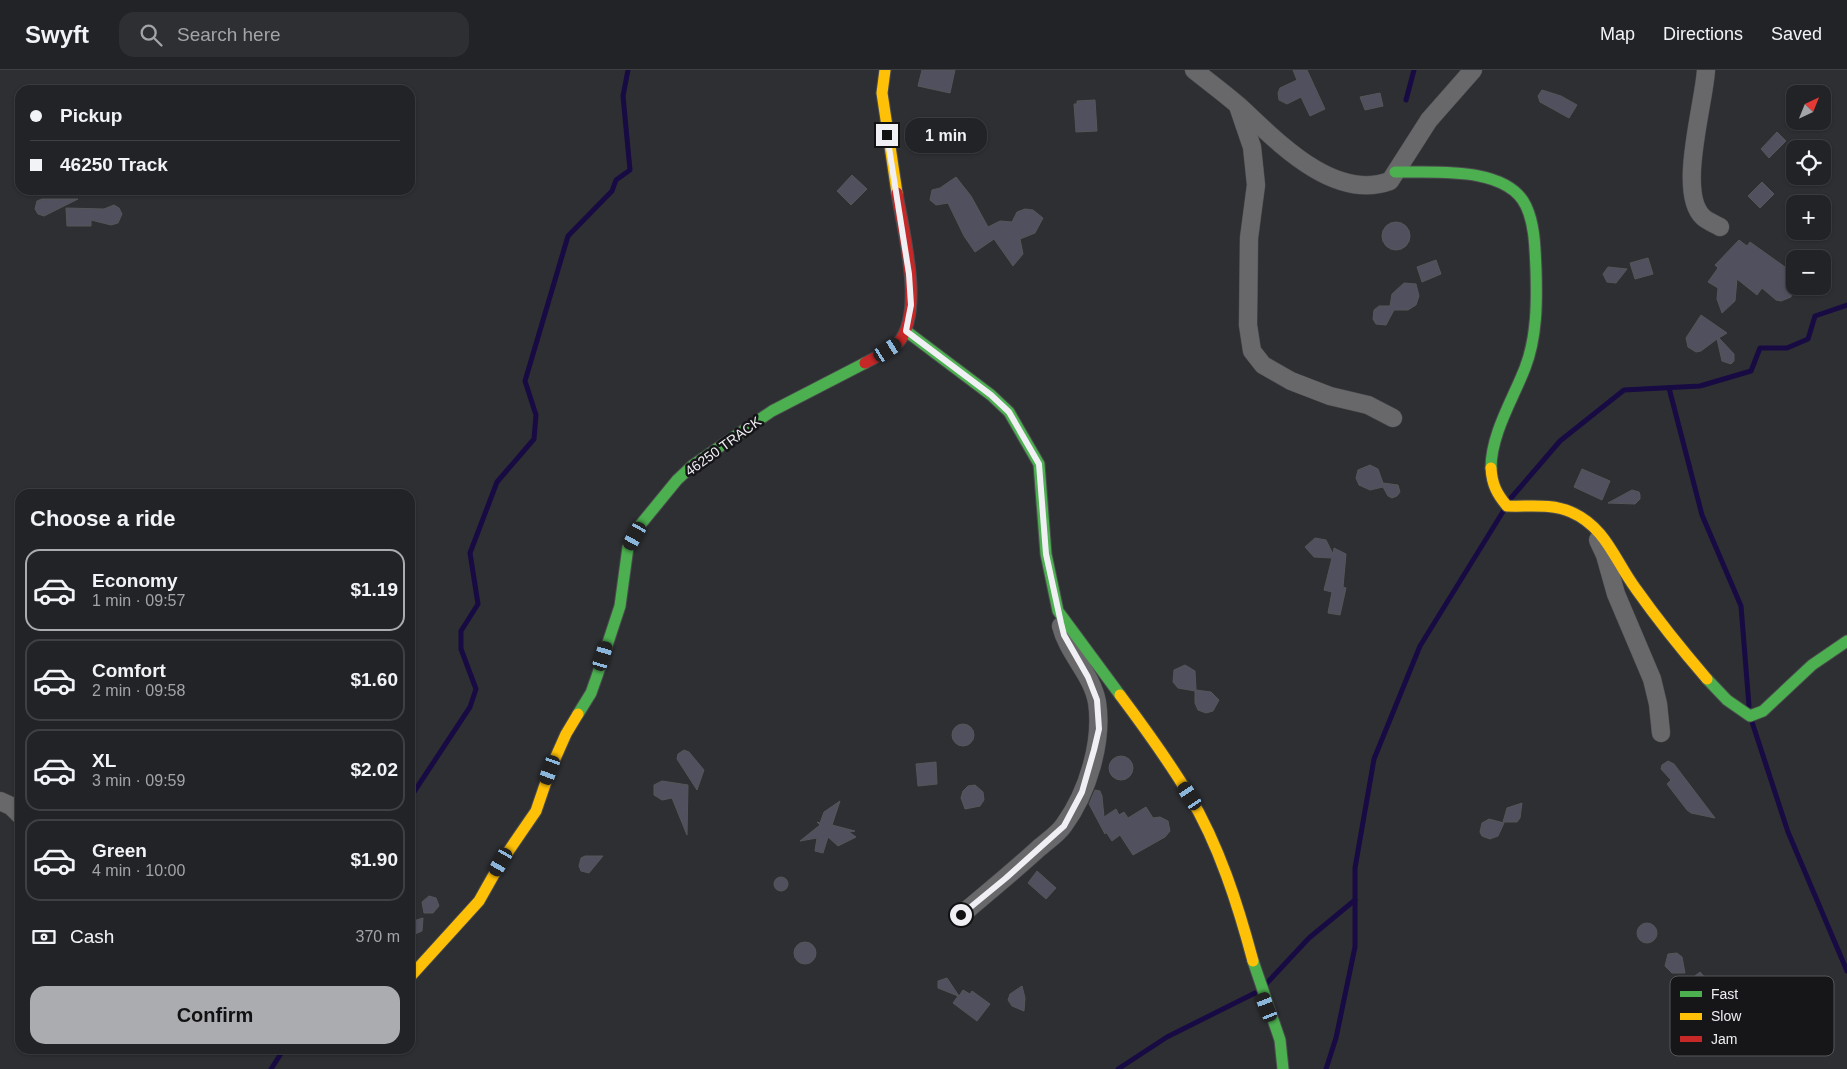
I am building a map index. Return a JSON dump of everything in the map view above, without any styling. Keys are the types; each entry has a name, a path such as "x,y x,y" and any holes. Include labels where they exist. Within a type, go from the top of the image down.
{"street":[{"path":"885,70 882,93 910,290 911,305 906,331 991,395 1009,412 1039,464 1046,554 1058,611 1064,635 1088,677 1097,700 1099,729 1082,792 1064,826 961,915"},
{"path":"1194,70 1301,162 1322,172 1368,186 1390,181 1429,120 1473,70"},
{"path":"1706,70 1703,104 1690,172 1692,194 1703,217 1720,227"},
{"path":"1238,106 1252,147 1256,185 1249,238 1248,325 1252,351 1264,365 1291,381 1330,396 1368,405 1393,418"},
{"path":"1396,172 1444,173 1495,181 1513,190 1526,205 1532,236 1535,325 1530,354 1502,419 1493,452 1492,478 1496,493 1507,506 1564,508 1580,516 1590,524 1614,551 1626,575 1642,598 1700,670 1738,711 1750,716 1763,711 1812,665 1847,641"},
{"name":"46250 TRACK","path":"415,971 479,901 501,862 536,811 550,770 566,734 591,693 620,606 628,547 641,524 677,480 693,465 772,411 878,356 897,344 906,331"},
{"path":"1590,524 1605,555 1616,594 1652,679 1658,704 1661,732"},
{"path":"1058,611 1157,745 1190,796 1218,855 1244,927 1259,984 1280,1040 1284,1069"},
{"path":"0,800 15,810"}],"building":[{"path":"922,70 955,70 950,93 918,86"},
{"path":"1293,70 1307,70 1325,109 1310,116 1301,97 1287,104 1279,100 1278,93 1280,88 1297,80"},
{"path":"1542,90 1561,96 1577,105 1569,118 1540,102 1538,96"},
{"path":"1380,93 1383,106 1365,110 1360,97"},
{"path":"1095,100 1097,131 1076,132 1074,104 1077,104 1077,101"},
{"path":"1777,132 1786,141 1769,158 1761,149"},
{"path":"852,175 867,189 851,205 837,191"},
{"path":"956,177 971,196 988,227 1000,221 1012,222 1017,212 1025,209 1033,210 1043,218 1035,233 1020,239 1023,254 1013,266 994,239 975,252 964,236 948,203 936,205 930,200 932,190 940,188"},
{"path":"1762,182 1774,194 1760,208 1748,196"},
{"path":"42,199 78,199 44,216 38,214 35,209 37,201"},
{"path":"114,205 119,208 122,214 118,223 111,225 91,220 91,226 67,226 66,208 104,209"},
{"path":"1396,222 1406,226 1410,236 1406,246 1396,250 1386,246 1382,236 1386,226"},
{"path":"1739,240 1747,246 1750,242 1786,268 1786,295 1791,295 1791,297 1781,301 1776,300 1762,288 1757,295 1737,279 1735,301 1722,313 1717,299 1718,288 1708,282 1718,268 1715,265"},
{"path":"1648,258 1653,274 1635,279 1630,263"},
{"path":"1436,260 1441,274 1422,282 1417,267"},
{"path":"1608,267 1627,269 1616,283 1607,282 1603,274"},
{"path":"1404,283 1416,284 1419,296 1416,305 1408,310 1394,310 1386,325 1376,324 1373,319 1374,310 1379,306 1390,306 1392,294"},
{"path":"1701,315 1727,333 1719,338 1734,354 1734,361 1731,364 1722,361 1717,339 1701,351 1696,352 1688,347 1686,338"},
{"path":"1370,465 1378,469 1383,483 1398,485 1400,492 1397,496 1392,498 1388,496 1383,487 1370,490 1359,485 1356,478 1358,470"},
{"path":"1582,469 1610,481 1602,500 1574,487"},
{"path":"1632,490 1639,492 1640,495 1640,499 1635,504 1608,503"},
{"path":"1315,538 1326,540 1333,554 1334,548 1346,554 1343,587 1346,588 1340,615 1328,613 1332,592 1324,590 1332,558 1314,557 1305,547"},
{"path":"1185,665 1195,671 1196,690 1211,692 1219,700 1213,711 1206,713 1198,710 1195,703 1195,691 1178,688 1173,682 1174,670"},
{"path":"963,724 971,727 974,735 971,743 963,746 955,743 952,735 955,727"},
{"path":"684,750 689,752 704,770 697,790 677,759 678,754"},
{"path":"1121,756 1126,757 1132,763 1132,773 1126,779 1121,780 1116,779 1110,773 1109,768 1110,763 1116,757"},
{"path":"1668,761 1674,764 1715,818 1691,813 1687,810 1667,784 1671,780 1661,769 1662,765"},
{"path":"936,762 937,784 918,786 916,764"},
{"path":"662,781 688,785 687,835 672,798 662,800 654,795 654,785"},
{"path":"975,785 983,792 984,800 980,806 965,809 961,798 963,791 968,786"},
{"path":"1095,790 1100,791 1102,796 1104,817 1116,809 1119,815 1124,812 1128,818 1146,807 1153,818 1160,817 1168,821 1170,831 1165,837 1133,855 1120,835 1112,841 1106,832 1105,834 1089,804"},
{"path":"840,801 832,825 855,831 849,832 856,837 838,846 828,837 823,853 815,851 817,838 800,841 820,825 817,822 820,823 824,812"},
{"path":"1522,803 1520,818 1517,822 1503,822 1507,808"},
{"path":"1489,819 1504,823 1498,836 1490,839 1482,836 1480,832 1482,823"},
{"path":"585,856 603,856 589,873 581,871 579,866 581,858"},
{"path":"1037,871 1056,888 1046,899 1028,883"},
{"path":"778,877 784,877 788,884 784,891 778,891 774,887 774,881"},
{"path":"429,896 436,898 439,906 433,913 424,913 422,902"},
{"path":"423,918 422,931 415,934 415,920"},
{"path":"1647,923 1654,926 1657,933 1654,940 1647,943 1640,940 1637,933 1640,926"},
{"path":"805,942 813,945 816,953 813,961 805,964 797,961 794,953 797,945"},
{"path":"1677,953 1682,957 1685,973 1672,973 1665,966 1668,954"},
{"path":"1700,972 1704,976 1695,976"},
{"path":"947,978 959,996 963,990 970,994 972,991 990,1004 977,1021 953,1003 958,996 938,988 938,981"},
{"path":"1022,986 1025,998 1024,1011 1012,1006 1008,1000 1010,994"}],"waterway":[{"path":"415,790 470,707 476,689 461,649 461,631 478,604 470,553 497,482 534,439 536,415 525,381 568,236 612,191 616,180 630,170 623,96 628,70"},
{"path":"1406,100 1414,70"},
{"path":"1511,498 1560,441 1624,390 1700,386 1751,371 1760,348 1787,348 1808,339 1815,316 1847,305"},
{"path":"1669,388 1702,515 1741,606 1749,706"},
{"path":"1326,1069 1336,1038 1355,947 1355,868 1374,759 1420,646 1504,510"},
{"path":"1752,722 1788,832 1847,971"},
{"path":"1267,983 1309,938 1355,900"},
{"path":"1118,1069 1167,1037 1255,993"},
{"path":"271,1069 281,1054"}],"traffic: fast":[{"path":"1395,172 1447,172 1486,177 1503,184 1516,193 1529,213 1534,237 1536,270 1534,332 1525,368 1495,442 1491,468"},
{"path":"906,331 991,395 1009,412 1039,464 1046,554 1058,611 1120,695"},
{"path":"578,714 591,693 597,676 620,606 628,547 641,524 677,480 693,465 772,411 865,363"},
{"path":"1707,679 1727,700 1750,716 1763,711 1812,665 1847,641"},
{"path":"1253,961 1280,1040 1283,1069"}],"traffic: slow":[{"path":"885,70 882,93 897,193"},
{"path":"1491,468 1496,489 1507,506 1556,507 1583,518 1593,526 1609,546 1653,612 1707,679"},
{"path":"1120,695 1164,756 1200,814 1227,876 1253,961"},
{"path":"415,971 479,901 501,862 536,811 550,770 566,734 578,714"}],"traffic: jam":[{"path":"865,363 898,343 906,329 910,312 910,271 897,193"}],"route":[{"path":"887,135 909,274 911,305 906,331 991,395 1009,412 1039,464 1046,554 1061,623 1064,635 1088,677 1097,700 1099,729 1094,750 1082,792 1064,826 961,915"}]}
